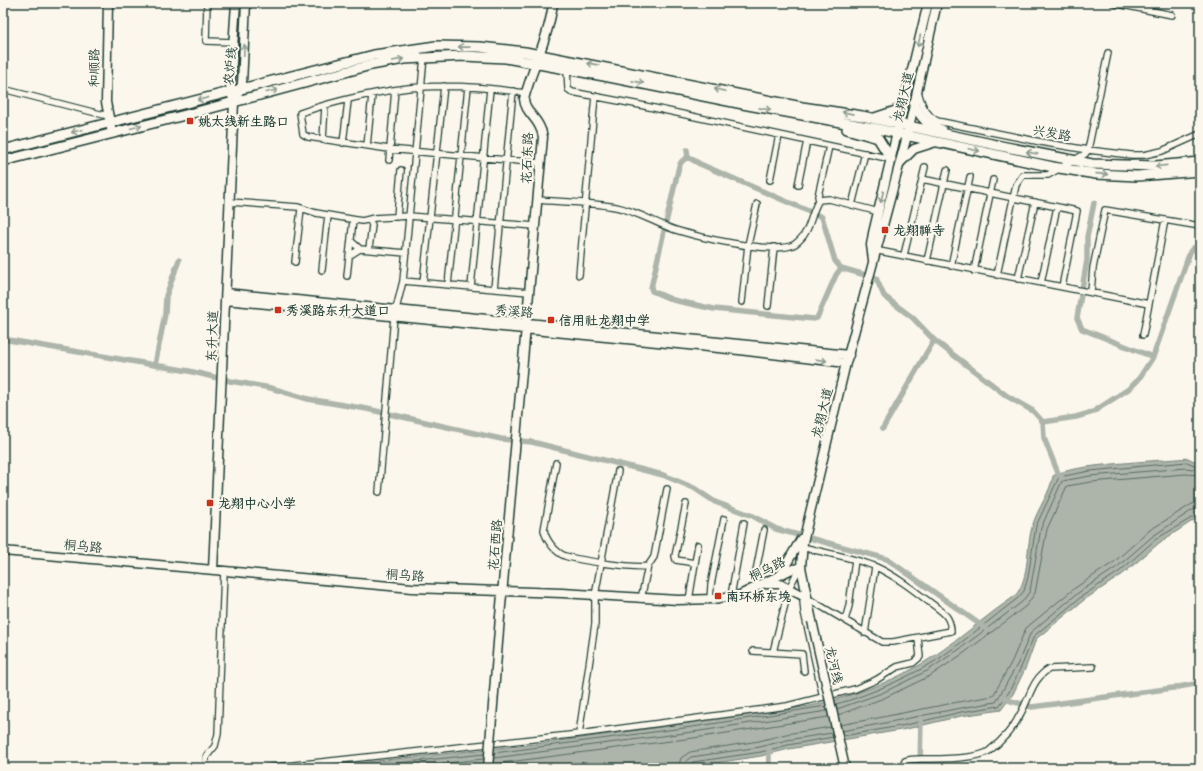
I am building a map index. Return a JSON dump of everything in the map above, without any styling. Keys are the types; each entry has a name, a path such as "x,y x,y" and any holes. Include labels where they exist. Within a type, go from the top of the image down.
{"main road":[{"path":"3,150 108,119 230,92 368,57 423,47 480,47 537,59 802,107 837,111 873,118 936,142 1061,168 1096,174 1137,176 1200,171"},
{"path":"3,161 234,102 371,65 424,57 477,56 537,59 567,69 829,121 903,130 981,142 1074,160 1135,167 1200,162"},
{"path":"914,103 922,118 936,128 965,135 981,142"},
{"path":"829,121 841,127 878,138 896,161"}],"street":[{"name":"和顺路","path":"108,3 106,102 108,119 112,133"},
{"path":"207,3 206,41 233,42"},
{"name":"农炉线","path":"234,102 230,92 236,3"},
{"name":"农炉线","path":"234,102 241,89 246,3"},
{"path":"540,163 390,149 308,137 303,134 300,113 372,95 422,86 468,87 525,93 547,36 553,3"},
{"name":"龙翔大道","path":"903,130 904,104 928,3"},
{"name":"龙翔大道","path":"874,250 903,130 914,103 918,88 937,3"},
{"path":"1113,3 1172,15"},
{"path":"997,275 1016,185 1023,175 1048,175 1085,154 1088,150 1108,53"},
{"path":"379,492 395,314 403,281 424,57"},
{"path":"567,69 568,89 572,92 865,153 896,161 914,149 936,142"},
{"path":"423,283 444,86"},
{"path":"448,285 468,87"},
{"name":"兴发路","path":"918,88 924,108 930,117 936,121 1088,150 1144,155 1166,149 1200,134"},
{"path":"3,89 108,119"},
{"path":"471,287 490,89"},
{"path":"389,160 395,90"},
{"path":"494,289 513,91"},
{"name":"花石东路","path":"525,93 524,104 542,128 543,137 526,327"},
{"path":"367,146 372,95"},
{"path":"579,276 595,96"},
{"path":"344,143 348,101"},
{"name":"东升大道","path":"213,570 223,384 225,296 234,102"},
{"path":"873,118 897,110 904,104"},
{"path":"323,140 326,106"},
{"path":"770,180 779,135"},
{"path":"798,185 807,141"},
{"path":"819,200 818,196 829,146"},
{"path":"852,205 865,153"},
{"name":"龙翔大道","path":"801,567 802,544 873,265 873,233 896,161"},
{"path":"904,255 925,167"},
{"path":"396,218 401,170"},
{"path":"927,260 947,170"},
{"path":"951,266 970,177"},
{"path":"922,179 1077,211 1062,287"},
{"path":"974,271 993,180"},
{"path":"537,200 620,208 676,230 728,242 774,247 790,246 798,241 812,222 816,204 819,200 825,198 879,212"},
{"path":"230,202 301,209 328,216 353,220 370,221 374,218 396,218 409,216 535,226"},
{"path":"1018,279 1035,202"},
{"path":"742,302 748,245 757,204"},
{"path":"1041,283 1057,207"},
{"path":"295,262 301,209"},
{"path":"1090,292 1095,252 1105,210 1200,226"},
{"path":"322,270 328,216"},
{"path":"347,276 353,220"},
{"path":"1143,335 1165,220"},
{"path":"369,249 372,225 370,221"},
{"path":"351,240 360,248 406,253"},
{"path":"768,306 774,247"},
{"path":"349,256 360,248"},
{"path":"874,250 904,255 974,271 1149,304"},
{"path":"403,281 529,292"},
{"name":"秀溪路","path":"225,296 739,350 848,359"},
{"name":"花石西路","path":"488,768 526,327"},
{"path":"556,463 544,530 545,536 552,546 565,556 632,567 648,566"},
{"path":"579,734 595,624 595,596 618,471"},
{"path":"641,599 648,566 654,556 668,489"},
{"path":"686,504 675,556 676,560 695,563"},
{"path":"710,600 711,585 724,519"},
{"path":"733,596 732,590 744,523"},
{"path":"764,530 755,576 760,586 780,584 845,620 876,640 887,643 951,631 950,620 913,590 875,567 802,544"},
{"path":"780,576 806,531"},
{"path":"688,600 698,545"},
{"name":"桐乌路","path":"3,551 397,586 562,592 641,599 688,600 710,600 733,596 760,586 790,570 801,567"},
{"path":"845,620 849,606 856,560"},
{"path":"773,652 788,588 801,567"},
{"name":"龙河线","path":"801,567 806,598 845,768"},
{"path":"865,633 875,567"},
{"path":"206,768 206,757 215,746 218,734 224,571"},
{"path":"806,598 804,601 804,612 823,697"},
{"path":"266,768 579,734 787,706 855,688 876,680 896,667 914,663 920,657 918,638"},
{"path":"753,651 802,654 804,671"},
{"path":"902,768 903,763 909,759 932,759 983,754 999,742 1022,712 1039,676 1049,669 1093,667"}],"water":[{"path":"1188,458 1194,461 1200,459 1200,516 1159,543 1123,574 1084,600 1036,639 1026,667 1013,694 1001,710 961,716 907,729 789,749 761,756 683,768 311,768 545,743 810,706 860,692 907,672 922,663 947,647 1015,596 1020,588 1026,571 1033,524 1053,476 1063,472 1096,466"}],"waterway":[{"path":"687,150 688,157 700,164 822,217 835,261 841,268 876,278 884,296 913,318 934,340 1007,396 1033,411 1043,422 1044,438 1058,473 1062,478"},
{"path":"688,157 682,161 679,166 651,288 652,291 673,300 714,309 814,319 817,318 836,275 841,268"},
{"path":"1094,203 1087,237 1087,260 1077,318 1082,329 1153,357"},
{"path":"1043,422 1076,417 1093,412 1130,388 1138,380 1153,357 1190,252 1193,248 1200,247"},
{"path":"155,365 165,314 166,296 179,260"},
{"path":"3,339 189,371 230,381 271,388 308,399 367,409 501,439 532,442 663,475 694,488 715,502 753,516 776,529 887,559 985,628"},
{"path":"883,428 934,340"},
{"path":"1003,696 1008,700 1032,707 1200,683"},
{"path":"920,768 921,718"},
{"path":"769,748 769,768"}],"place":[{"name":"姚太线新生路口","path":"190,121"},
{"name":"龙翔禅寺","path":"885,230"},
{"name":"秀溪路东升大道口","path":"278,310"},
{"name":"信用社龙翔中学","path":"551,320"},
{"name":"龙翔中心小学","path":"210,503"},
{"name":"南环桥东堍","path":"718,596"}]}
